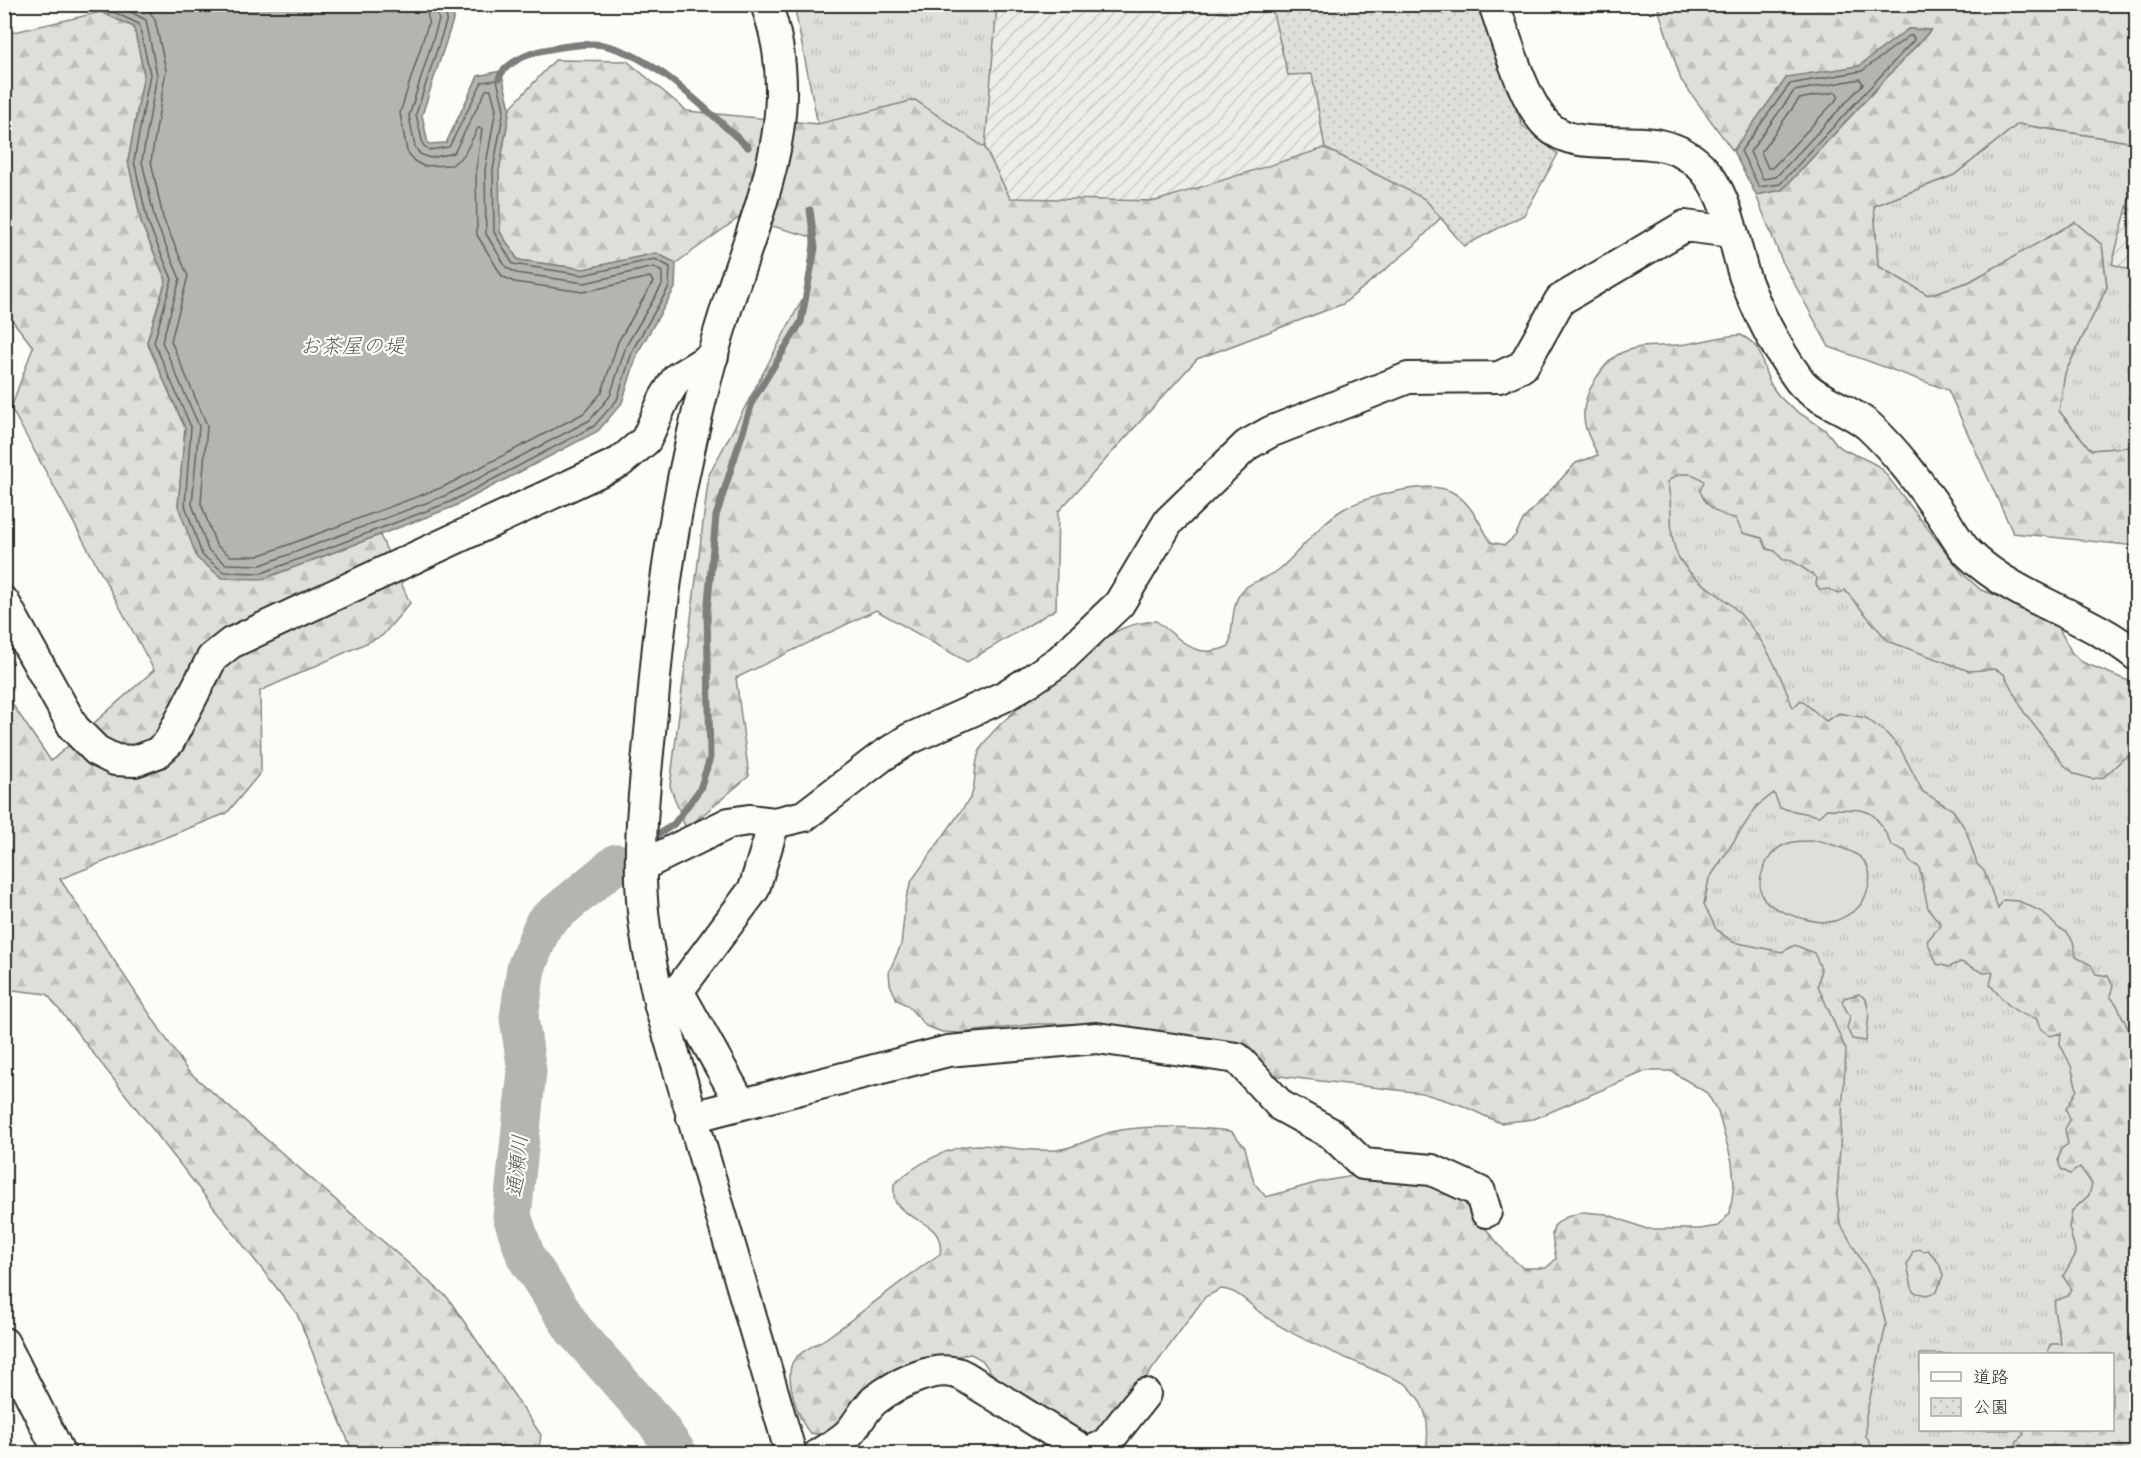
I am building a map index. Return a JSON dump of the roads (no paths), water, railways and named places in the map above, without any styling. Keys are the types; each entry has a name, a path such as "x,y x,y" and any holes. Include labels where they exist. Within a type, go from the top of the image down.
{"street":[{"path":"766,4 777,51 781,107 776,152 760,212 712,356 679,499 655,664 641,866 646,940 669,999 692,1117 791,1454"},
{"path":"1494,4 1515,64 1533,104 1546,124 1563,137 1638,141 1666,146 1691,159 1709,176 1724,207 1746,279 1772,339 1803,385 1868,425 1902,460 1968,553 2005,584 2082,622 2136,656"},
{"path":"641,866 729,823 749,820 774,823 804,816 881,757 909,739 1003,697 1059,661 1119,604 1169,521 1247,444 1270,432 1408,378 1499,377 1523,366 1560,300 1685,226 1732,232"},
{"path":"4,602 74,728 97,751 115,760 135,761 157,753 169,742 212,658 231,643 620,462 646,440 663,399 677,378 712,356"},
{"path":"669,999 754,889 774,823"},
{"path":"669,999 741,1104"},
{"path":"692,1117 948,1051 1097,1038 1237,1058 1281,1106 1332,1134 1363,1164 1432,1170 1480,1192 1486,1212"},
{"path":"4,1343 60,1454"},
{"path":"819,1454 848,1435 874,1400 918,1377 935,1371 953,1370 1087,1453 1105,1444 1145,1394"}],"water":[{"name":"お茶屋の堤","path":"100,5 446,5 454,17 422,115 428,144 446,143 478,76 501,71 510,108 499,171 500,232 518,260 584,269 656,253 676,263 675,288 638,352 622,403 598,431 453,507 263,579 222,578 197,558 178,506 185,428 147,342 166,280 142,225 128,161 144,74 134,27 101,12"},
{"path":"1908,29 1931,30 1782,190 1756,195 1733,151 1787,77 1859,66"}],"waterway":[{"path":"499,78 512,63 538,51 574,45 603,45 623,51 662,73 748,147"},
{"path":"650,840 674,824 700,789 710,758 707,613 716,516 753,400 801,322 815,248 810,210"},
{"path":"617,863 634,852"},
{"name":"通瀬川","path":"617,863 544,923 526,968 519,1018 527,1071 512,1216 526,1257 574,1330 657,1424 678,1454"}]}
